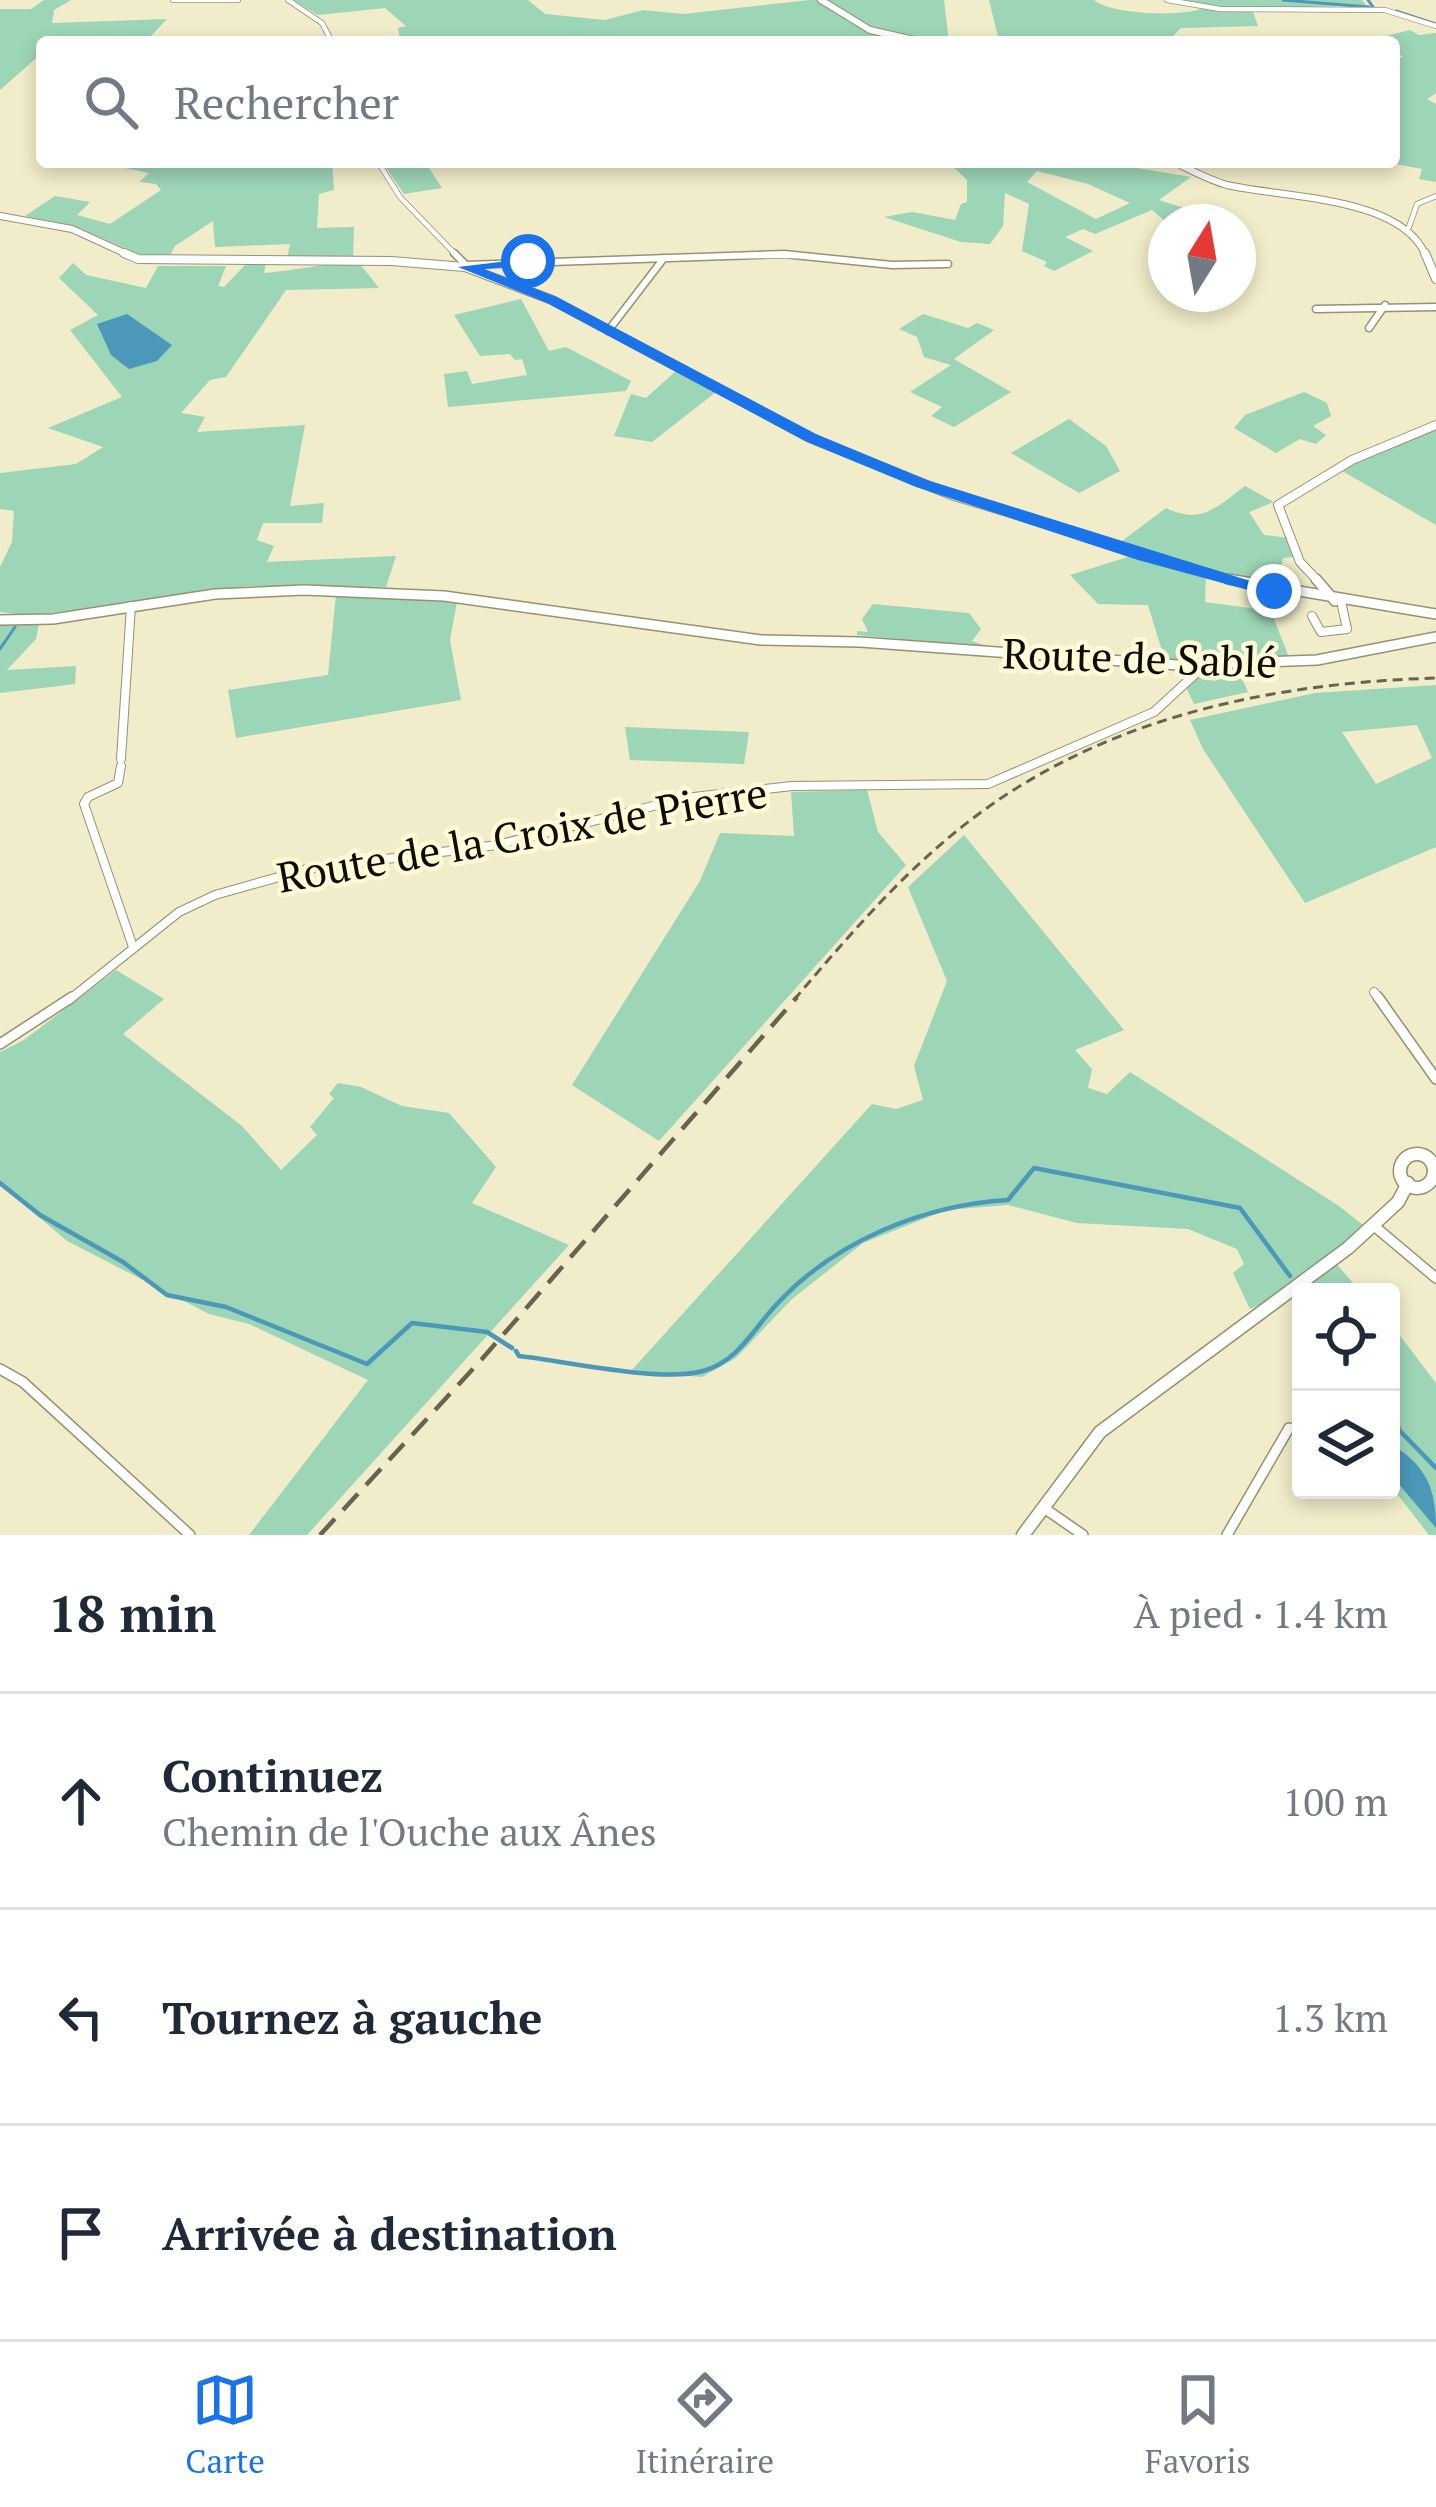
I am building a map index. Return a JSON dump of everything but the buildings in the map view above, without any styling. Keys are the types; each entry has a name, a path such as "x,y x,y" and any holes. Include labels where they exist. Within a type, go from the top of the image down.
{"street":[{"path":"172,0 238,0"},
{"path":"288,0 322,23 329,36"},
{"path":"821,0 870,30 896,36"},
{"path":"1167,0 1220,9 1373,9 1419,17 1436,26"},
{"path":"1365,0 1373,9"},
{"path":"382,168 400,197 466,266 552,300 810,438 948,494 1206,575 1436,614"},
{"path":"1187,168 1223,184 1330,202 1409,227 1419,238 1436,279"},
{"path":"1409,227 1417,204 1436,196"},
{"path":"0,216 72,229 138,260 391,261 466,266 784,254 892,265 948,264"},
{"path":"608,332 629,312 643,280 665,257"},
{"path":"1369,328 1385,305"},
{"path":"1316,309 1436,307"},
{"path":"1312,616 1321,632 1347,628 1338,601 1297,556 1278,505 1337,468 1436,424"},
{"name":"Route de Sablé","path":"0,620 53,619 236,592 410,593 674,631 1204,666 1317,660 1436,637"},
{"path":"131,606 118,783 88,797 84,804 134,947"},
{"name":"Route de la Croix de Pierre","path":"0,1044 61,1007 202,899 307,869 497,845 669,801 740,790 988,784 1154,712 1204,666"},
{"path":"1374,992 1436,1079"},
{"path":"1432,1155 1436,1181 1421,1187 1408,1183 1398,1169 1400,1160 1432,1155"},
{"path":"1023,1535 1100,1432 1302,1284 1398,1202 1408,1183"},
{"path":"1372,1225 1436,1278"},
{"path":"0,1369 23,1382 190,1535"},
{"path":"1227,1535 1289,1428"},
{"path":"1042,1508 1083,1535"}],"green space":[{"path":"44,0 71,0 54,10 52,23 167,19 151,36 36,36 36,58 0,90 0,9 31,9"},
{"path":"293,0 528,0 545,14 605,20 643,10 684,14 810,0 944,0 948,36 399,36 398,28 406,26 385,8 318,15"},
{"path":"989,0 1094,0 1116,9 1165,13 1204,8 1170,0 1362,0 1366,5 1252,9 1258,26 1181,28 1173,36 998,36"},
{"path":"1410,30 1419,35 1436,33 1436,93 1427,99 1436,104 1436,182 1419,179 1422,169 1400,165 1403,57 1400,36 1386,36"},
{"path":"125,168 332,168 334,190 319,194 317,228 354,227 353,258 287,259 290,244 215,247 213,221 175,246 169,257 138,254 77,227 25,216 55,196 90,202 77,215 110,224 161,190 156,184 139,182 149,173"},
{"path":"386,168 429,168 442,188 404,194"},
{"path":"954,168 1137,168 1191,177 1159,200 1171,204 1148,204 1148,212 1095,234 1083,229 1065,237 1093,251 1054,271 1044,266 1047,262 1022,251 1029,204 1005,193 1003,226 990,244 961,242 884,217 912,212 955,220 961,204 967,202 967,180","holes":["1037,171 1088,184 1130,203 1096,219 1027,182"]},
{"path":"73,263 86,275 146,288 158,266 226,266 218,286 224,287 247,263 266,263 264,273 359,263 379,288 286,290 226,377 210,380 181,413 205,417 197,432 305,425 290,506 324,503 322,523 263,523 257,540 274,546 267,562 396,556 386,587 248,586 29,616 0,612 0,567 12,542 14,511 0,509 0,473 76,464 103,447 48,428 122,397 70,330 98,315 59,278"},
{"path":"521,299 549,351 566,347 631,381 626,391 448,407 444,374 467,371 472,384 527,375 522,359 515,360 510,354 480,356 454,315"},
{"path":"923,314 968,328 977,323 994,330 954,359 1011,392 954,427 931,416 942,407 910,392 951,365 924,357 917,337 899,329"},
{"path":"676,371 716,392 652,442 614,436 631,394 646,398"},
{"path":"1304,392 1327,403 1331,416 1313,426 1326,435 1316,444 1300,439 1276,453 1234,428 1245,415"},
{"path":"1069,419 1106,446 1120,471 1079,493 1011,453"},
{"path":"1436,430 1436,525 1337,468 1401,437 1413,439"},
{"path":"1245,486 1274,502 1249,512 1264,535 1291,538 1293,557 1283,558 1274,591 1206,575 1205,602 1271,611 1291,663 1237,667 1248,692 1194,704 1184,683 1194,672 1167,667 1148,605 1098,604 1070,575 1128,557 1134,551 1118,544 1166,508 1199,514"},
{"path":"336,595 457,602 450,640 461,700 236,738 228,690 328,675"},
{"path":"873,604 969,613 981,629 972,641 990,647 857,635 857,631 868,632 862,619"},
{"path":"39,624 36,639 7,670 76,666 75,684 0,693 0,625"},
{"path":"1436,685 1436,847 1305,903 1203,749 1190,720 1315,693","holes":["1417,725 1432,758 1376,784 1342,732"]},
{"path":"625,727 749,732 744,764 630,760"},
{"path":"867,790 878,832 906,865 659,1141 572,1085 700,881 720,833 794,836 791,792"},
{"path":"964,835 1124,1030 1075,1050 1092,1069 1088,1088 1107,1094 1130,1072 1339,1206 1368,1229 1333,1260 1353,1283 1292,1283 1292,1289 1250,1309 1233,1273 1244,1264 1237,1249 1188,1229 1077,1223 1008,1205 946,1210 863,1243 792,1299 736,1358 702,1377 631,1371 872,1104 896,1109 923,1100 914,1066 947,981 908,887"},
{"path":"116,970 164,999 123,1034 242,1126 281,1170 317,1135 310,1127 334,1098 329,1094 338,1083 361,1087 402,1106 449,1113 496,1167 472,1203 569,1245 307,1535 249,1535 368,1380 249,1324 209,1314 67,1241 0,1184 0,1052 24,1040"},
{"path":"1400,1336 1436,1383 1436,1535 1429,1535 1400,1498 1400,1434 1409,1440 1401,1429"}],"water":[{"path":"127,314 172,345 157,361 129,369 111,355 97,324"},
{"path":"1400,1451 1427,1479 1436,1528 1400,1486"}],"waterway":[{"path":"1283,0 1369,7"},
{"path":"1368,0 1373,7"},
{"path":"1396,11 1436,24"},
{"path":"0,649 15,627"},
{"path":"516,1351 519,1356 639,1373 703,1371 736,1352 800,1282 853,1245 913,1218 1008,1200 1034,1168 1240,1208 1290,1276"},
{"path":"0,1183 40,1215 123,1262 167,1295 226,1307 367,1364 412,1323 487,1332 512,1348"},
{"path":"1400,1431 1436,1468"}],"railway":[{"path":"794,1000 882,901 954,833 1031,779 1085,751 1140,729 1256,697 1316,687 1436,678"},
{"path":"320,1535 482,1359 797,997"}],"route":[{"path":"528,261 465,267 552,300 810,438 921,484 1206,575 1274,591"}]}
